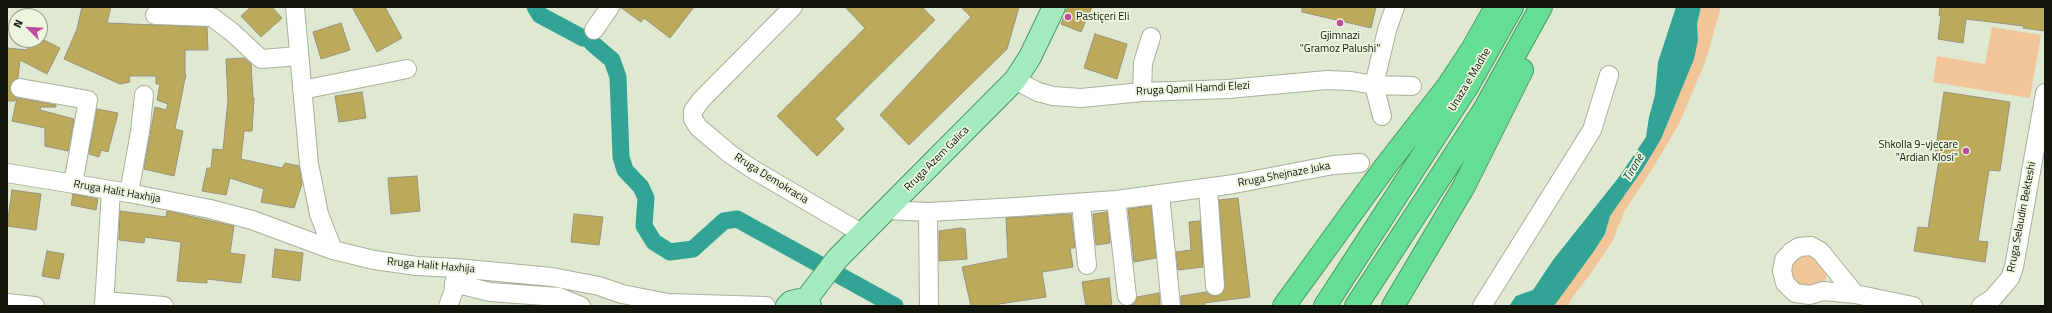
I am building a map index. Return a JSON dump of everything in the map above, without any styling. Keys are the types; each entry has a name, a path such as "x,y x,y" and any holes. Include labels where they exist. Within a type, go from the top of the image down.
{"highway":[{"path":"1284,306 1385,166 1448,86 1473,48 1496,7"},
{"name":"Unaza e Madhe","path":"1326,306 1467,87 1512,7"},
{"path":"1356,306 1484,110 1541,7"},
{"path":"1393,306 1463,188 1556,7"}],"main road":[{"name":"Rruga Azem Galica","path":"801,304 837,259 1015,80 1030,57 1054,7"}],"street":[{"path":"294,7 309,164 319,214 333,250"},
{"path":"594,30 610,7"},
{"name":"Rruga Demokracia","path":"793,7 701,100 693,111 693,120 698,127 730,154 754,170 863,234"},
{"path":"1382,116 1374,85 1387,30 1395,7"},
{"path":"155,15 212,17 232,32 261,59 299,56"},
{"path":"1142,92 1143,63 1151,37"},
{"path":"302,90 407,69"},
{"path":"1482,306 1592,130 1609,75"},
{"name":"Rruga Qamil Hamdi Elezi","path":"1015,80 1038,92 1065,97 1081,98 1142,92 1228,89 1328,80 1350,81 1374,85 1412,86"},
{"path":"20,88 88,100 72,184"},
{"name":"Rruga Selaudin Bekteshi","path":"1982,306 1993,298 2010,278 2014,267 2045,94"},
{"path":"129,193 139,139 144,95"},
{"name":"Rruga Shejnaze Juka","path":"886,210 928,212 1116,200 1208,188 1333,165 1360,163"},
{"name":"Rruga Halit Haxhija","path":"7,173 129,193 252,220 333,250 394,264 455,275 552,277 599,286 622,294 668,303 766,306"},
{"path":"1208,188 1216,286"},
{"path":"111,190 104,303 164,306"},
{"path":"1160,194 1171,306"},
{"path":"1116,200 1127,296"},
{"path":"1081,203 1087,265"},
{"path":"928,212 929,306"},
{"path":"448,306 455,275 490,292 559,297 581,306"},
{"path":"1855,294 1913,306"},
{"path":"7,303 35,306"}],"shaded area":[{"path":"1701,7 1721,7 1706,60 1679,124 1651,171 1625,210 1612,242 1591,273 1572,298 1568,306 1554,306 1565,288 1594,251 1605,234 1610,216 1643,169 1661,139 1698,40 1697,24"},
{"path":"1992,27 2041,35 2030,98 1933,82 1937,56 1985,64"},
{"path":"1814,253 1827,272 1826,279 1817,288 1794,284 1789,266 1796,256"}],"water":[{"name":"Tiranë","path":"1676,7 1701,7 1697,24 1698,40 1694,59 1661,139 1643,169 1610,216 1605,234 1554,306 1509,306 1516,296 1533,290 1553,260 1619,177 1646,137 1649,117 1655,95 1658,62"}],"building":[{"path":"82,7 111,7 107,23 207,27 208,50 185,50 186,74 175,129 183,131 174,176 144,169 155,107 166,110 168,104 157,100 160,84 156,84 156,76 129,76 130,82 120,84 64,59 77,29"},
{"path":"251,7 272,7 282,18 261,37 241,16"},
{"path":"352,7 385,7 402,38 377,52"},
{"path":"620,7 694,7 670,38 644,18 641,22"},
{"path":"845,7 922,7 935,20 835,119 844,129 817,156 777,116 865,28"},
{"path":"961,7 1019,7 1007,49 909,145 880,115 971,17"},
{"path":"1068,7 1092,7 1081,32 1061,24"},
{"path":"1302,7 1376,7 1371,28 1302,12"},
{"path":"1940,7 2045,7 2045,31 2023,28 2024,26 1966,19 1963,43 1938,39 1941,16 1939,15"},
{"path":"341,23 350,50 321,59 313,32"},
{"path":"1095,34 1127,44 1117,79 1084,68"},
{"path":"48,42 60,48 47,74 20,60 18,78 12,81 10,87 10,92 16,97 15,101 7,101 7,48 27,50 28,48 48,48"},
{"path":"244,58 251,64 254,98 252,131 244,131 241,159 282,168 285,163 299,166 302,184 294,208 261,202 264,189 230,178 226,195 202,191 207,168 211,168 213,149 223,150 228,100 226,59"},
{"path":"362,92 366,118 339,122 335,96"},
{"path":"1944,92 2010,102 2000,171 1989,170 1978,241 1988,242 1985,262 1914,251 1918,227 1928,228 1940,154 1935,153"},
{"path":"17,98 56,105 56,107 41,107 40,110 74,119 68,151 45,146 45,128 12,121"},
{"path":"97,109 118,113 108,152 101,150 99,157 89,154"},
{"path":"417,176 420,211 391,214 388,178"},
{"path":"12,190 41,194 36,230 7,226"},
{"path":"73,194 98,199 96,210 71,205"},
{"path":"1238,198 1250,297 1204,303 1205,306 1181,306 1181,296 1206,292 1210,295 1216,296 1224,291 1225,285 1219,200"},
{"path":"1151,206 1156,258 1134,262 1128,209"},
{"path":"120,211 166,217 167,211 234,226 230,253 245,255 241,283 207,279 207,283 177,281 181,242 145,237 144,243 119,240"},
{"path":"1107,212 1110,243 1096,245 1093,214"},
{"path":"574,214 603,217 599,245 571,242"},
{"path":"1071,214 1075,248 1070,248 1073,267 1042,272 1046,297 999,304 999,306 971,306 962,267 1008,258 1006,218"},
{"path":"1200,221 1203,267 1178,270 1176,252 1191,250 1189,222"},
{"path":"961,228 965,229 967,259 939,261 939,231"},
{"path":"275,249 303,253 300,281 272,277"},
{"path":"47,251 64,254 59,279 42,276"},
{"path":"1109,278 1112,306 1086,306 1082,282"},
{"path":"1159,293 1160,306 1129,306 1134,304 1137,297"}],"waterway":[{"path":"535,7 540,15 583,38"},
{"path":"592,43 612,60 618,77 621,157 625,170 641,187 646,198 644,226 654,242 670,252 693,249 724,221 737,219 895,306"}],"place":[{"name":"Pastiçeri Eli","path":"1068,17"},
{"name":"Gjimnazi \"Gramoz Palushi\"","path":"1340,23"},
{"name":"Shkolla 9-vjeçare \"Ardian Klosi\"","path":"1966,151"}]}
